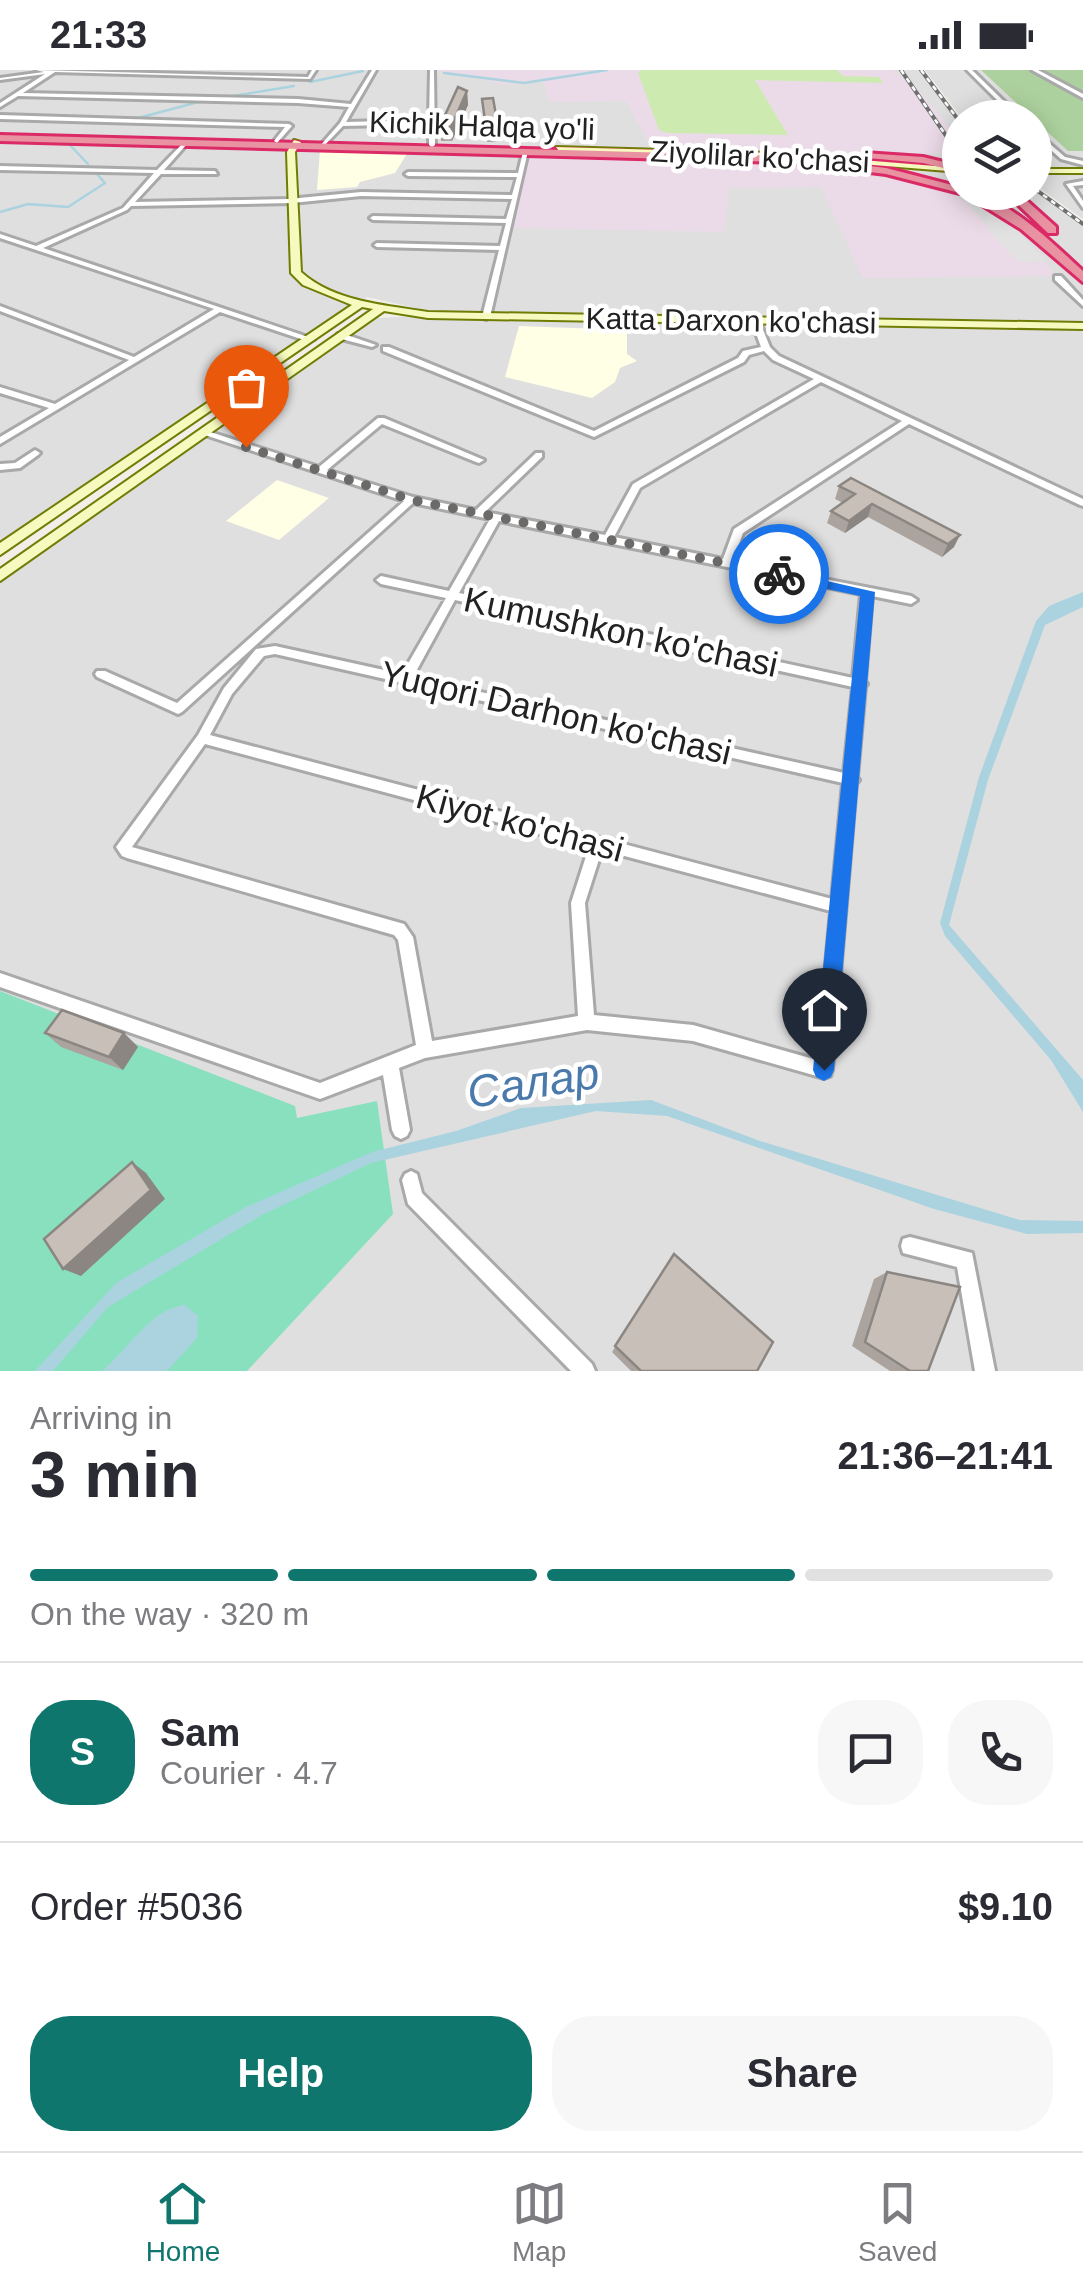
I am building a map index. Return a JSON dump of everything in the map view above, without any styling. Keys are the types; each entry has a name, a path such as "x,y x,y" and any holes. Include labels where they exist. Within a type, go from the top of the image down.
{"highway":[{"name":"Kichik Halqa yo'li","path":"0,136 296,144"},
{"name":"Kichik Halqa yo'li","path":"0,136 432,146 787,160 896,173 942,185"},
{"name":"Kichik Halqa yo'li","path":"323,144 757,151 942,165"},
{"path":"998,210 1025,226 1083,278"},
{"path":"1030,210 1083,258"}],"main road":[{"path":"292,200 296,144"},
{"name":"Ziyolilar ko'chasi","path":"559,149 775,155 942,169"},
{"name":"Ziyolilar ko'chasi","path":"787,160 942,170"},
{"path":"1052,175 1083,177"},
{"name":"Katta Darxon ko'chasi","path":"292,200 297,275 308,283 380,309 486,317 1083,326"},
{"path":"2,547 360,304"},
{"path":"0,576 380,309"},
{"path":"110,475 132,483"},
{"path":"2,547 29,556"}],"street":[{"path":"38,70 310,78 314,70"},
{"path":"323,144 342,124 374,70"},
{"path":"432,70 432,146"},
{"path":"969,70 1000,100"},
{"path":"1034,70 1083,96"},
{"path":"0,79 53,71"},
{"path":"0,105 53,71"},
{"path":"17,94 353,106"},
{"path":"0,117 289,126 277,141"},
{"path":"342,124 431,122"},
{"path":"36,248 99,222 129,204 185,143"},
{"path":"1052,149 1063,158 1083,164"},
{"path":"486,317 526,150"},
{"path":"0,168 216,173"},
{"path":"408,174 518,175"},
{"path":"1083,177 1069,184 1083,206"},
{"path":"129,204 292,200 360,194 512,197"},
{"path":"373,218 506,221"},
{"path":"0,236 310,339"},
{"path":"377,245 500,248"},
{"path":"1058,278 1083,304"},
{"path":"0,308 133,359"},
{"path":"0,441 218,310"},
{"path":"756,322 766,348 776,358 1083,503"},
{"path":"342,336 372,345"},
{"path":"386,349 594,434 741,360 746,353 766,348"},
{"path":"608,539 636,486 820,380"},
{"path":"0,390 53,406"},
{"path":"320,471 381,420 479,460"},
{"path":"727,563 738,531 908,420"},
{"path":"204,433 412,500 912,600"},
{"path":"0,467 17,466 36,453"},
{"path":"477,514 539,454"},
{"path":"101,674 178,709 412,500"},
{"path":"406,678 496,518"},
{"name":"Kumushkon ko'chasi","path":"381,580 861,684"},
{"path":"0,980 316,1090 425,1050 587,1022 693,1033 824,1070 868,592"},
{"name":"Yuqori Darhon ko'chasi","path":"202,738 228,690 260,652 276,650 852,780"},
{"path":"202,738 124,848 398,929 404,937 425,1050"},
{"name":"Kiyot ko'chasi","path":"202,738 839,907"},
{"path":"587,1022 578,903 597,844"},
{"path":"390,1065 401,1130"},
{"path":"410,1180 414,1198 585,1371"},
{"path":"910,1246 966,1260 984,1371"}],"shaded area":[{"path":"0,70 921,70 944,100 942,210 1052,210 1052,201 1083,224 1083,322 491,315 438,313 367,297 0,550","holes":["432,125 436,151 185,142 189,137 425,143"]},
{"path":"436,70 587,70 589,74 591,70 893,70 918,89 942,119 942,154 651,147 626,101 549,102 544,82 503,84"},
{"path":"925,70 1083,70 1083,219 1052,197 1052,100 948,100"},
{"path":"320,150 408,152 395,173 360,182 357,187 317,190"},
{"path":"528,156 804,166 942,191 942,210 973,210 1018,262 1045,262 1057,276 863,278 821,187 729,188 724,232 514,228"},
{"path":"988,212 1010,224 1047,261 1018,262 987,229"},
{"path":"377,318 1083,331 1083,1371 0,1371 0,577"},
{"path":"519,326 627,330 627,354 637,361 620,368 615,382 592,398 505,377"},
{"path":"277,480 329,498 279,540 226,521"}],"green space":[{"path":"837,70 843,76 879,77 884,83 755,80 788,135 668,133 659,130 638,73"},
{"path":"981,70 1083,70 1083,151 1068,151 1052,136 1052,100 1013,100"},
{"path":"0,991 295,1106 297,1118 377,1101 393,1214 247,1371 0,1371"}],"water":[{"path":"1083,592 1083,607 1045,625 988,780 949,925 1083,1080 1083,1112 1051,1060 945,936 940,923 979,777 1036,621 1049,606"},
{"name":"Салар","path":"651,1100 760,1141 1020,1220 1083,1221 1083,1233 1027,1234 934,1209 667,1116 596,1111 371,1163 260,1216 108,1307 53,1371 35,1371 116,1283 246,1207 372,1152 456,1131 521,1108"},
{"path":"185,1305 198,1316 197,1338 167,1371 102,1371 150,1322"}],"building":[{"path":"458,87 467,91 451,127 440,126"},
{"path":"493,98 497,121 495,128 486,128 482,99"},
{"path":"851,478 960,535 948,544 872,504 849,521 831,511 855,494 839,486"},
{"path":"62,1010 124,1033 109,1057 45,1033"},
{"path":"132,1162 151,1190 63,1269 44,1239"},
{"path":"674,1254 773,1342 757,1371 641,1371 615,1346"},
{"path":"887,1272 960,1287 928,1371 910,1371 865,1342"}],"waterway":[{"path":"444,73 524,83 607,70"},
{"path":"310,82 363,71"},
{"path":"221,98 294,86"},
{"path":"138,118 206,100"},
{"path":"70,145 88,164"},
{"path":"0,212 28,204 68,207 105,183 97,174"}],"railway":[{"path":"901,70 942,130"},
{"path":"921,70 944,100"},
{"path":"1052,201 1083,224"}],"way so far":[{"path":"246,447 412,500 779,574"}],"route":[{"path":"779,574 868,592 824,1070"}]}
